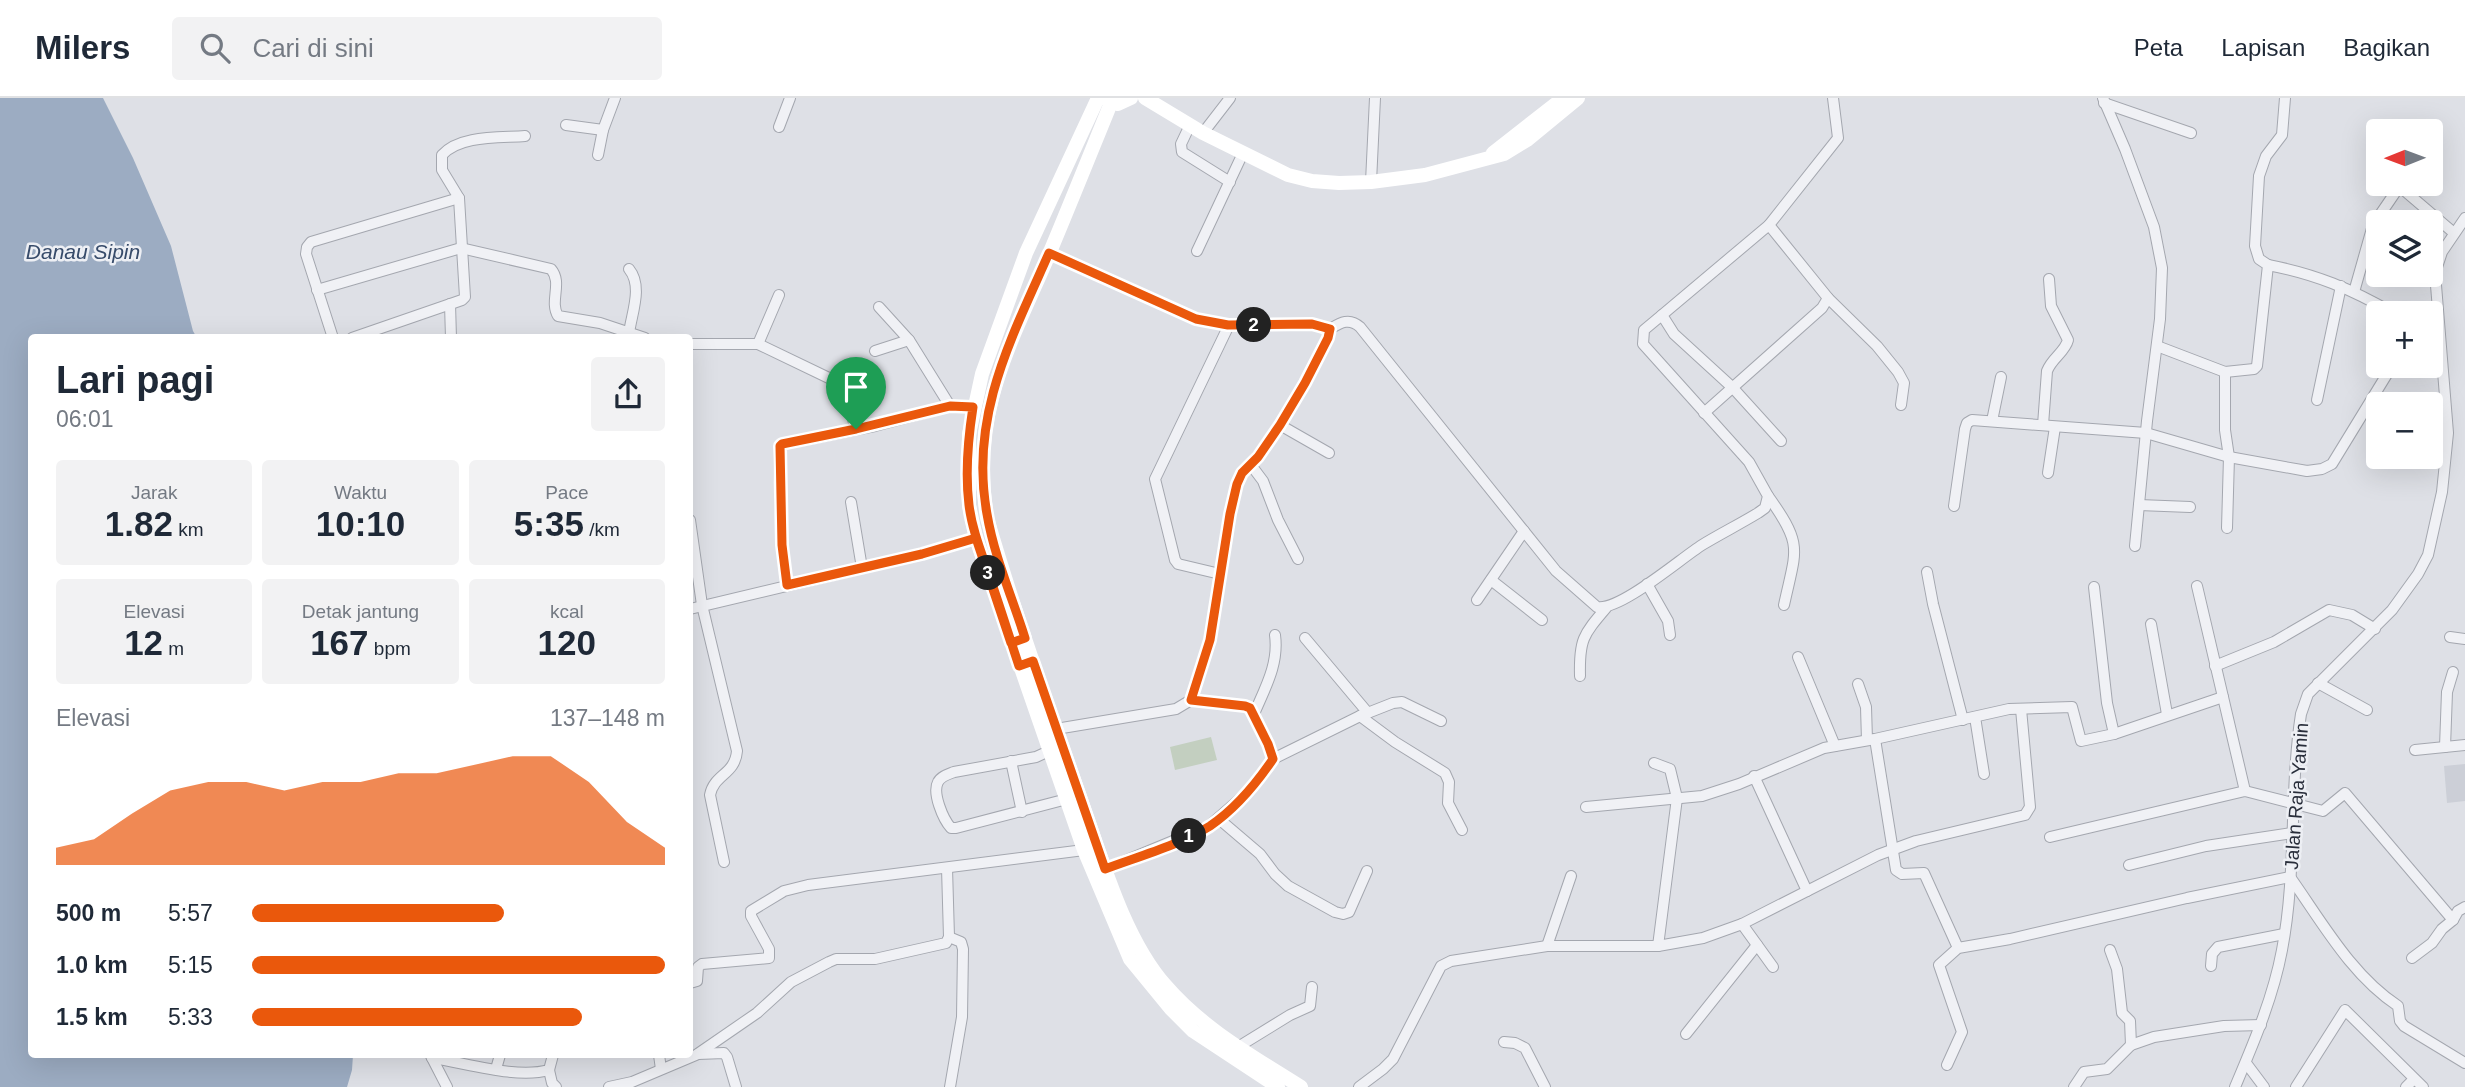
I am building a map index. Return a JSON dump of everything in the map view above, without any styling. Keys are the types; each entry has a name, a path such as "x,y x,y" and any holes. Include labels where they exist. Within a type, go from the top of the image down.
{"main road":[{"path":"1104,100 1125,102 1131,98"},
{"path":"1145,98 1203,133 1288,175 1311,181 1371,182 1426,175 1504,154 1515,149 1578,98"},
{"path":"1489,156 1563,98"},
{"path":"1018,640 987,518 982,454 994,383 1049,253 1104,100"},
{"path":"1104,100 1022,264 982,373 969,434 969,505 976,538 1026,663 1049,751 1084,850 1121,940 1143,976 1193,1031 1278,1087"},
{"path":"1026,663 1056,729 1105,869 1147,962 1166,987 1201,1020 1301,1087"}],"street":[{"path":"598,155 603,130 615,98"},
{"path":"779,127 790,98"},
{"path":"1203,133 1230,98"},
{"path":"1371,182 1375,98"},
{"path":"1784,605 1795,564 1795,547 1791,532 1749,463 1643,344 1642,334 1769,225 1838,138 1833,98"},
{"path":"2285,98 2282,135 2266,156 2259,176 2255,246 2259,259 2268,265 2305,272 2371,301"},
{"path":"2104,100 2191,133"},
{"path":"2104,100 2130,162 2160,250 2162,286 2157,346 2135,547"},
{"path":"566,125 603,130"},
{"path":"1190,125 1181,144 1182,152 1230,182"},
{"path":"364,334 462,300 466,295 459,198 444,175 440,162 442,155 449,147 463,142 525,136"},
{"path":"1197,251 1243,153"},
{"path":"2354,292 2373,225 2393,196"},
{"path":"2412,196 2454,233"},
{"path":"332,334 306,254 311,242 459,198"},
{"name":"Jalan Raja Yamin","path":"2434,301 2437,263 2465,218"},
{"path":"1769,225 1828,298 1877,346 1898,372 1904,383 1901,405"},
{"path":"317,290 461,248 551,269 557,278 555,310 558,316 600,323 634,334"},
{"path":"1049,253 1085,267 1186,316 1228,325 1312,324 1330,329"},
{"path":"2157,346 2225,372 2254,369 2268,265"},
{"path":"629,269 634,275 637,287 629,332"},
{"path":"2043,425 2050,364 2065,348 2068,340 2051,306 2049,279"},
{"path":"2317,400 2341,286"},
{"path":"758,345 779,295"},
{"path":"1704,414 1822,308 1828,298"},
{"path":"450,304 451,334"},
{"path":"879,307 909,340 950,406"},
{"path":"1662,315 1674,334 1733,388 1781,441"},
{"path":"1191,700 1210,640 1234,494 1242,473 1280,425 1305,383 1330,329 1341,322 1350,321 1360,327 1565,580 1597,607 1605,608"},
{"path":"1220,574 1178,564 1175,560 1155,478 1228,325"},
{"path":"875,351 909,340"},
{"path":"693,344 758,345 833,380 847,400 856,429"},
{"path":"2225,372 2225,430 2229,457 2227,528"},
{"path":"1992,421 2001,377"},
{"path":"1954,506 1966,423 1972,420 2146,433 2229,457 2307,471 2327,468 2332,464 2385,378"},
{"name":"Jalan Raja Yamin","path":"2235,1087 2272,996 2284,934 2301,714 2308,694 2375,629 2418,574 2428,555 2437,523 2448,433 2442,378"},
{"path":"787,585 782,545 782,444 950,406 973,407"},
{"path":"1280,425 1329,453"},
{"path":"2049,473 2055,426"},
{"path":"1251,465 1263,481 1278,520 1298,559"},
{"path":"1580,676 1579,652 1583,639 1605,608 1647,584 1701,546 1762,511 1768,496"},
{"path":"851,502 862,568"},
{"path":"2139,505 2190,507"},
{"path":"1477,600 1524,531"},
{"path":"693,608 976,538"},
{"path":"693,541 702,605 737,751 734,766 713,785 710,795 724,862"},
{"path":"1927,572 1963,720"},
{"path":"1491,580 1542,620"},
{"path":"1647,584 1668,621 1670,635"},
{"path":"2197,586 2245,791"},
{"path":"2094,587 2107,703 2114,734"},
{"path":"2216,666 2274,642 2329,610 2352,615 2375,629"},
{"path":"2151,624 2167,714"},
{"path":"1254,714 1273,670 1277,648 1275,635"},
{"path":"2450,637 2465,639"},
{"path":"1305,638 1364,714 1395,742 1445,773 1449,782 1448,803 1462,830"},
{"path":"1798,657 1835,746"},
{"path":"2445,747 2447,692 2453,672"},
{"path":"2318,683 2367,710"},
{"path":"1858,684 1866,707 1898,872 1924,873 1958,948"},
{"path":"1586,807 1702,796 1824,748 2021,709 2072,707 2081,741 2114,734 2223,697"},
{"path":"1056,729 1176,709 1191,700 1245,706 1254,714 1273,759"},
{"path":"1105,869 1198,832 1219,819 1248,792 1273,759 1364,714 1402,702 1441,722"},
{"path":"1359,1087 1393,1059 1441,965 1460,959 1547,946 1658,946 1703,939 1742,925 1892,850 1916,841 2028,813 2030,803 2021,709"},
{"path":"1975,717 1984,774"},
{"path":"2415,750 2465,745"},
{"path":"1049,751 1036,757 954,772 942,778 938,782 936,792 945,820 951,828 1067,799"},
{"path":"1011,761 1021,812"},
{"path":"1654,763 1670,769 1677,798 1658,946"},
{"path":"1755,776 1807,891"},
{"path":"2050,837 2245,791 2322,811 2343,793 2347,794 2453,920"},
{"path":"1219,819 1260,853 1275,874 1288,886 1335,912 1349,912 1367,871"},
{"path":"2129,865 2206,846 2292,834"},
{"path":"693,982 698,981 698,967 702,964 769,958 769,949 751,916 751,911 785,891 808,885 1084,850"},
{"path":"693,1056 757,1013 791,982 814,968 836,960 875,959 946,943 949,937 947,868"},
{"path":"1547,946 1571,876"},
{"path":"1947,1065 1962,1032 1939,965 1958,948 2290,877 2352,964 2373,987 2398,1006 2400,1021 2404,1026 2465,1063"},
{"path":"2412,958 2432,943 2458,911 2465,907"},
{"path":"1742,925 1773,967"},
{"path":"2211,967 2212,954 2218,947 2284,934"},
{"path":"949,937 961,942 963,948 962,1017 950,1087"},
{"path":"1686,1034 1757,945"},
{"path":"2110,950 2117,969 2122,1013 2130,1021 2131,1045"},
{"path":"1238,1047 1310,1006 1312,987"},
{"path":"2296,1087 2346,1010 2423,1087"},
{"path":"2074,1087 2084,1072 2111,1067 2131,1045 2154,1037 2261,1025"},
{"path":"1504,1042 1525,1048 1545,1087"},
{"path":"696,1055 724,1053 737,1087"},
{"path":"432,1058 447,1087"},
{"path":"446,1058 473,1060 496,1069 537,1073 549,1070"},
{"path":"496,1069 499,1058"},
{"path":"552,1058 549,1070 552,1083 556,1087"},
{"path":"659,1058 661,1069"},
{"path":"609,1087 632,1082 688,1058"},
{"path":"2246,1063 2264,1087"},
{"path":"2406,1087 2414,1079"}],"shaded area":[{"path":"2465,764 2465,801 2447,803 2444,766"}],"green space":[{"path":"1211,737 1217,760 1175,770 1170,747"}],"water":[{"name":"Danau Sipin","path":"0,98 103,98 133,158 171,246 195,334 28,334 28,1058 353,1058 352,1070 347,1087 0,1087"}],"route":[{"path":"856,429 780,446 782,545 787,585 922,554 976,538 1003,616 1011,643 1025,638 987,518 982,454 994,383 1049,253 1196,319 1228,325 1312,324 1330,329 1330,334 1305,383 1270,441 1242,473 1237,484 1212,616 1210,640 1191,700 1245,706 1254,714 1273,759 1248,792 1219,819 1198,832 1105,869 1033,661 1019,666 1011,643 976,538 969,505 967,473 973,407 950,406 856,429"}]}
